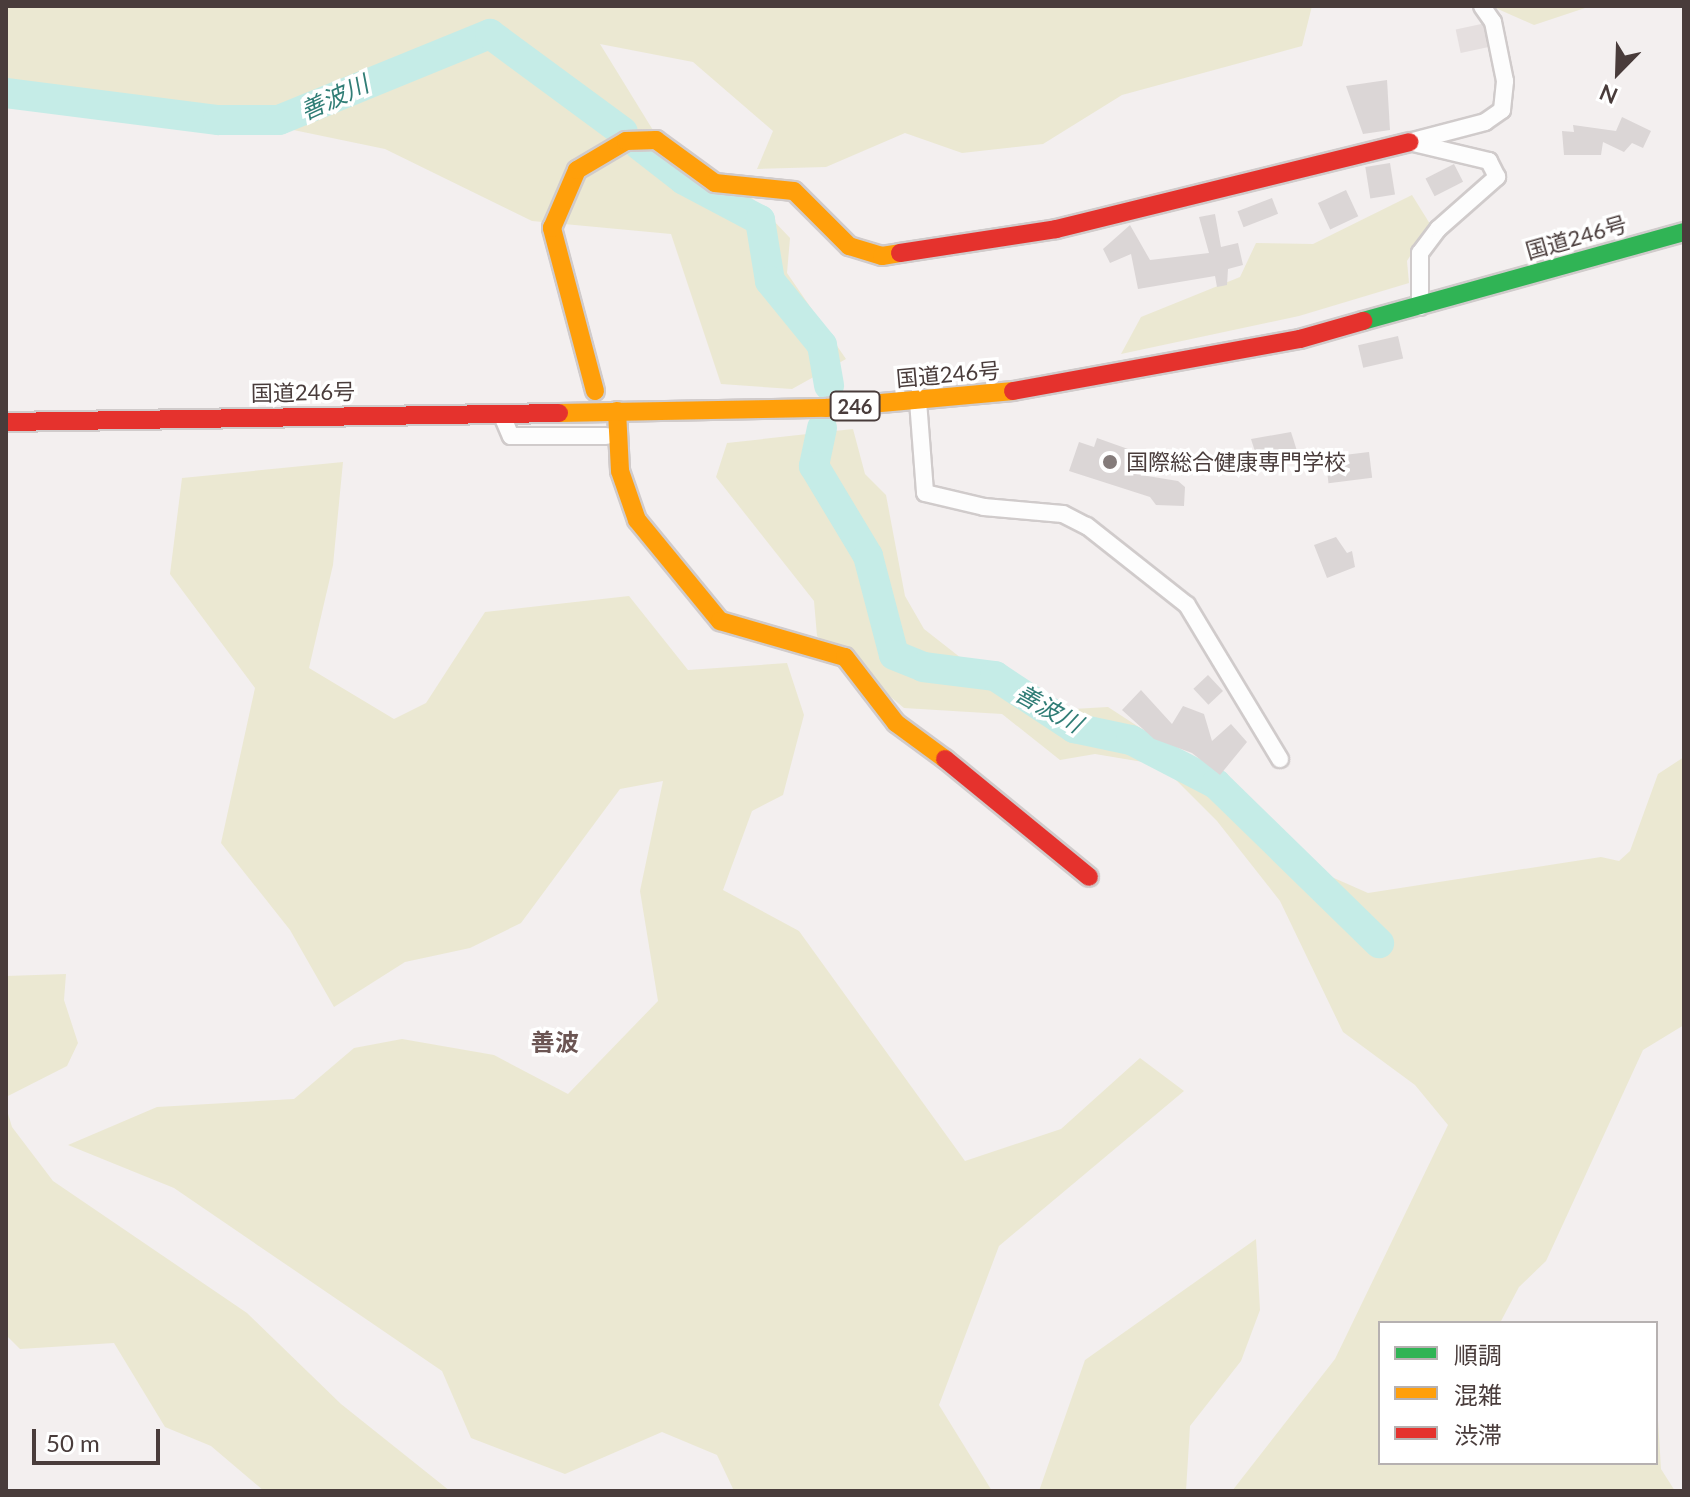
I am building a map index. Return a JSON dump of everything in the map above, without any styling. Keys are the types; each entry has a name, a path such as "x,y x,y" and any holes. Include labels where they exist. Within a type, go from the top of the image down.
{"main road":[{"path":"595,391 552,228 577,170 626,141 656,140 715,183 794,191 849,246 882,256 1056,229 1409,142"},
{"name":"国道246号","path":"6,422 617,411 918,401 1196,362 1420,307 1684,232"},
{"path":"617,411 620,471 637,520"},
{"path":"606,435 618,496 720,621 742,632 845,657 896,723 1018,813 1089,877"}],"street":[{"path":"1409,142 1485,122 1502,110 1505,81 1493,22 1482,6"},
{"path":"1409,142 1480,158 1498,169 1494,182 1438,229 1420,253 1420,307"},
{"path":"918,401 925,493 984,507 1063,514 1087,526 1187,605 1280,759"},
{"path":"501,413 511,436 606,435"}],"shaded area":[{"path":"6,6 1312,6 1302,46 1122,95 1043,144 962,153 905,133 826,167 757,169 773,131 693,62 600,44 691,192 752,198 790,238 787,273 846,359 792,389 721,384 671,234 532,221 385,149 279,127 6,102"},
{"path":"1491,6 1591,6 1534,25"},
{"path":"1486,23 1491,46 1461,53 1456,29"},
{"path":"1412,195 1430,224 1407,261 1409,283 1299,316 1121,354 1141,317 1240,277 1256,243 1313,244"},
{"path":"853,429 865,474 886,495 905,596 924,629 961,658 1016,678 1073,709 1108,707 1165,744 1318,871 1368,893 1601,857 1619,861 1630,851 1658,774 1684,757 1684,1025 1643,1050 1546,1261 1519,1287 1501,1321 1378,1321 1378,1465 1658,1465 1658,1420 1661,1469 1675,1491 1232,1491 1335,1359 1448,1125 1415,1085 1343,1032 1280,901 1217,821 1161,765 1095,754 1060,760 1002,714 904,708 817,636 814,601 716,477 727,443"},
{"path":"343,462 333,565 309,668 394,719 426,703 485,612 629,596 688,670 787,663 804,715 783,795 752,811 723,890 799,931 965,1161 1061,1129 1140,1058 1184,1091 999,1246 939,1405 992,1491 734,1491 717,1455 662,1432 565,1474 471,1438 442,1371 174,1188 68,1145 157,1107 294,1099 354,1048 402,1039 494,1055 568,1094 658,1001 640,891 663,781 620,789 521,923 470,948 405,962 334,1007 290,930 221,843 255,688 170,574 182,478"},
{"path":"66,974 64,1000 78,1043 67,1066 6,1097 6,976"},
{"path":"6,1107 12,1127 53,1181 247,1313 341,1404 450,1491 264,1491 211,1446 165,1427 114,1343 20,1349 6,1335"},
{"path":"1256,1239 1260,1310 1241,1361 1190,1426 1186,1491 1039,1491 1085,1360"}],"building":[{"path":"1387,80 1390,130 1363,134 1346,86"},
{"path":"1622,117 1651,131 1643,148 1632,143 1624,152 1603,142 1601,155 1564,155 1562,131 1574,132 1573,125 1616,131"},
{"path":"1390,163 1395,195 1370,199 1365,167"},
{"path":"1454,164 1463,182 1435,196 1425,179"},
{"path":"1346,190 1358,216 1330,229 1318,203"},
{"path":"1272,198 1278,214 1244,227 1237,211"},
{"path":"1215,214 1221,247 1238,243 1243,265 1228,269 1227,285 1217,287 1215,276 1138,289 1131,254 1110,263 1103,249 1130,225 1150,260 1209,253 1199,217"},
{"path":"1398,336 1403,358 1363,368 1358,345"},
{"path":"1291,432 1298,454 1258,461 1251,439"},
{"path":"1097,438 1142,454 1135,474 1178,481 1185,487 1184,506 1156,505 1150,497 1069,471 1079,442 1094,447"},
{"path":"1369,452 1372,478 1328,483 1325,457"},
{"path":"1336,537 1347,553 1352,551 1355,567 1327,578 1314,545"},
{"path":"1208,675 1223,691 1208,705 1193,689"},
{"path":"1141,690 1172,724 1183,706 1204,714 1212,741 1231,724 1247,742 1220,775 1192,753 1154,739 1122,710"}],"waterway":[{"name":"善波川","path":"6,93 218,120 279,120 490,34 623,132"},
{"name":"善波川","path":"639,145 684,180 760,220 770,281 822,345 829,385"},
{"name":"善波川","path":"822,428 814,466 868,556 894,655 923,667 995,676 1074,728 1131,740 1216,784 1379,943"}],"traffic: fast":[{"path":"1363,321 1684,232"}],"traffic: slow":[{"path":"595,391 552,228 577,170 626,141 656,140 715,183 794,191 849,246 882,256 900,253"},
{"path":"559,413 826,408 1013,391"},
{"path":"617,411 620,471 637,520 720,621 845,657 896,723 945,759"}],"traffic: jam":[{"path":"900,253 1056,229 1409,142"},
{"path":"1013,391 1300,339 1363,321"},
{"path":"6,422 559,413"},
{"path":"945,759 1089,877"}],"place":[{"name":"国際総合健康専門学校","path":"1110,462"}],"district":[{"name":"善波","path":"555,1042"}]}
